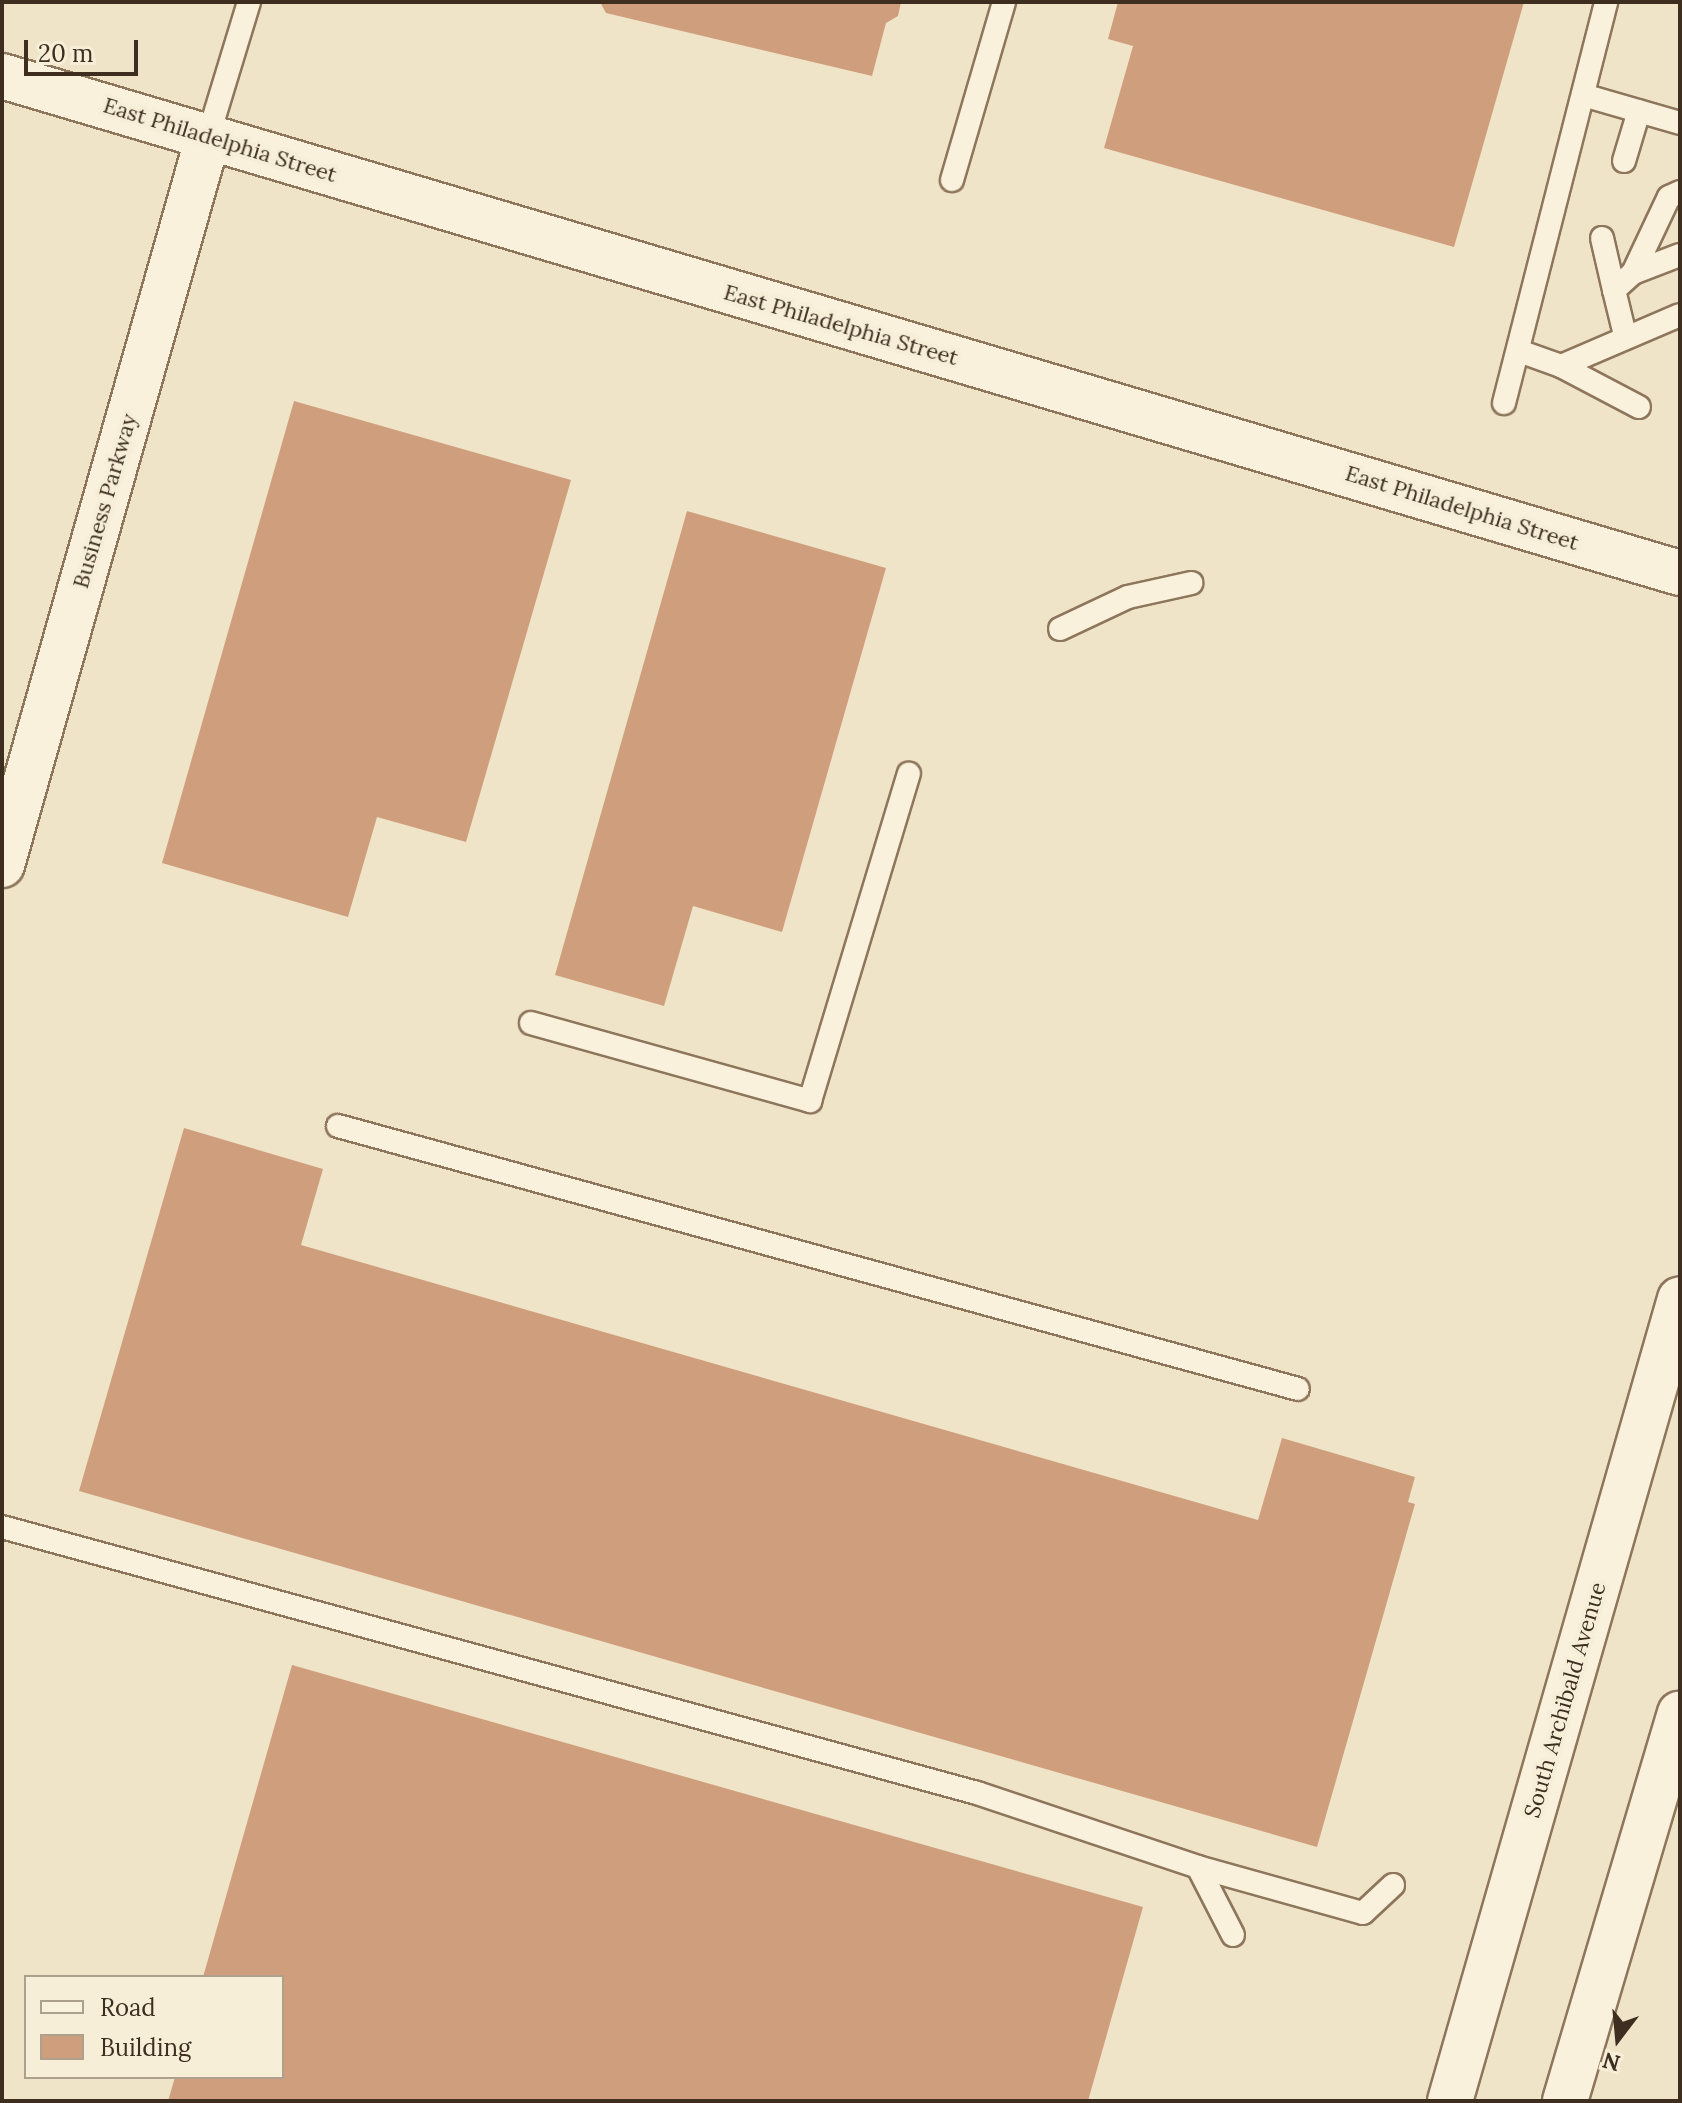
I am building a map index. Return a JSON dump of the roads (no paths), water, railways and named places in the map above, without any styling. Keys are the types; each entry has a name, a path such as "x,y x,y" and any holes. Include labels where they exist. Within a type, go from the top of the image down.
{"street":[{"name":"East Philadelphia Street","path":"2,76 1680,573"},
{"name":"Business Parkway","path":"2,865 208,137"},
{"name":"South Archibald Avenue","path":"1450,2101 1680,1299"},
{"path":"1565,2101 1680,1714"}],"lane":[{"path":"208,137 249,2"},
{"path":"952,180 1004,2"},
{"path":"1504,403 1606,2"},
{"path":"1583,95 1680,123"},
{"path":"1624,161 1639,111"},
{"path":"1633,273 1669,197 1680,192"},
{"path":"1602,238 1625,335"},
{"path":"1614,290 1633,273 1680,255"},
{"path":"1561,366 1625,335 1680,315"},
{"path":"1519,351 1561,366 1639,407"},
{"path":"1060,629 1128,597 1191,583"},
{"path":"531,1023 810,1101 909,774"},
{"path":"338,1126 1298,1389"},
{"path":"2,1527 977,1793 1198,1867 1363,1913 1393,1885"},
{"path":"1198,1867 1233,1935"}]}
